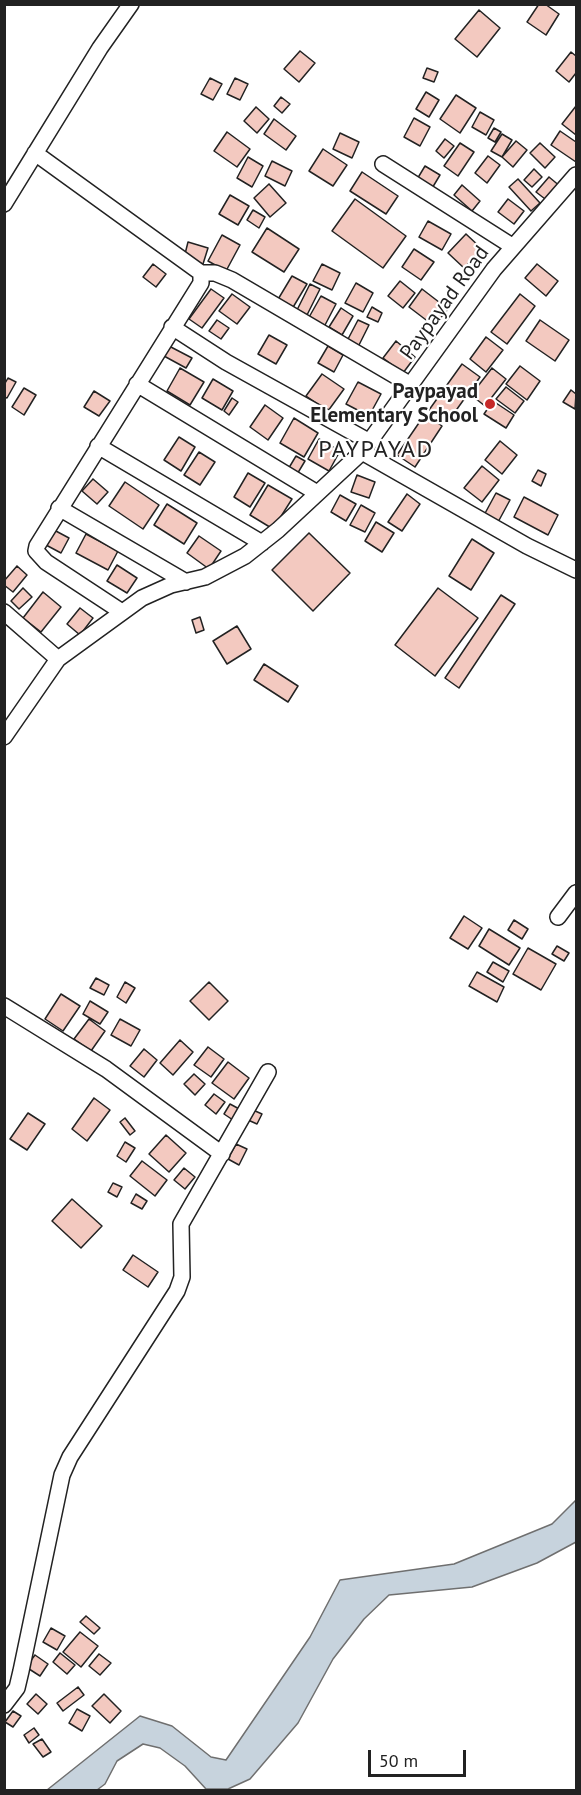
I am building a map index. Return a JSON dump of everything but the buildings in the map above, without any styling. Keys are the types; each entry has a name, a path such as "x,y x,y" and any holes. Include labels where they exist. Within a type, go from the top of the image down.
{"street":[{"path":"4,204 100,48 131,4"},
{"path":"35,153 201,273 215,273 232,280 411,385"},
{"path":"383,164 513,246"},
{"name":"Paypayad Road","path":"4,737 58,658 154,592 226,568 262,543 366,447 513,246 576,175"},
{"path":"122,612 46,562 36,551 38,541 201,283 201,273"},
{"path":"172,327 527,546 576,570"},
{"path":"137,384 317,493"},
{"path":"98,446 262,543"},
{"path":"59,508 186,582"},
{"path":"4,612 58,658"},
{"path":"558,917 576,893"},
{"path":"4,1006 106,1068 222,1154"},
{"path":"4,1705 17,1688 63,1475 70,1457 177,1291 182,1277 181,1224 197,1192 222,1154 268,1072"}],"shaded area":[{"path":"576,1500 576,1542 537,1563 472,1587 389,1595 364,1619 333,1659 298,1723 250,1779 228,1789 206,1789 185,1766 160,1748 143,1744 117,1761 105,1784 97,1790 47,1790 140,1716 172,1726 211,1757 226,1760 310,1637 340,1580 454,1564 552,1524"}],"place":[{"name":"Paypayad Elementary School","path":"490,404"}],"district":[{"name":"PAYPAYAD","path":"376,450"}]}
